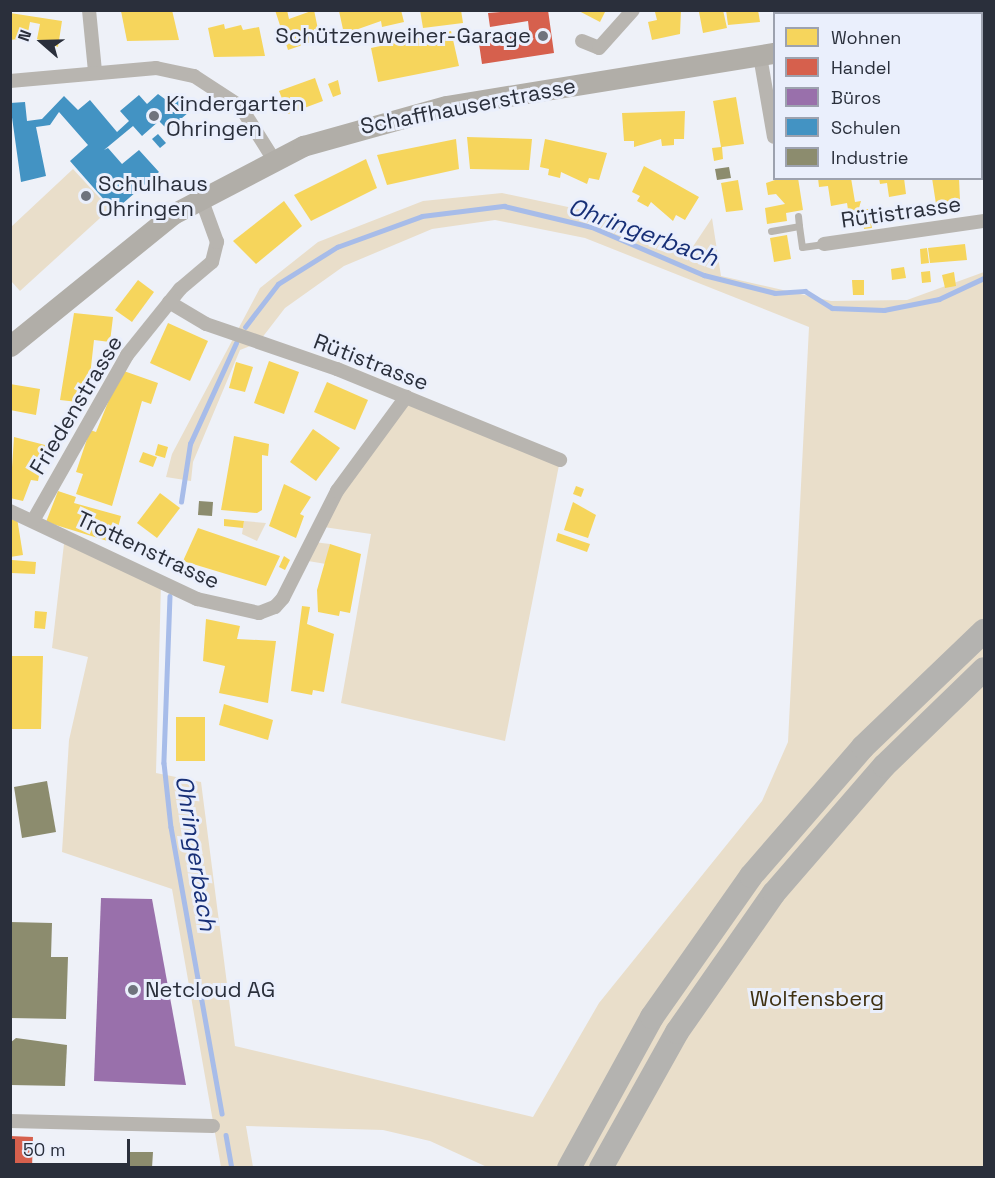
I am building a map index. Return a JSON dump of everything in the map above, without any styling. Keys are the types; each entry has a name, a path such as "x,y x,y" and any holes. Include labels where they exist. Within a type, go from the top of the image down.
{"highway":[{"path":"568,1167 652,1017 751,876 863,747 984,631"},
{"path":"601,1167 676,1032 767,902 884,766 984,669"}],"main road":[{"name":"Schaffhauserstrasse","path":"10,346 134,242 201,198 273,159 334,134 407,114 767,55"}],"street":[{"path":"89,10 95,71"},
{"path":"582,41 599,48 633,10"},
{"path":"767,55 773,125"},
{"path":"10,81 95,71 156,68 194,76 247,113 273,159"},
{"name":"Friedenstrasse","path":"34,519 106,387 169,302 212,262 218,242 201,198"},
{"name":"Rütistrasse","path":"824,244 984,221"},
{"name":"Rütistrasse","path":"169,302 207,324 406,397 560,460"},
{"name":"Trottenstrasse","path":"10,511 34,519 196,599 259,613 275,607 337,491 406,397"},
{"path":"10,1121 213,1126"}],"lane":[{"path":"798,216 802,247 824,244"},
{"path":"771,231 800,226"}],"green space":[{"path":"73,169 110,209 20,291 11,281 11,227"},
{"name":"Wolfensberg","path":"502,193 587,211 686,257 712,218 721,276 831,301 907,300 984,272 984,1167 487,1167 430,1141 383,1130 246,1126 253,1167 221,1167 172,889 62,852 69,740 88,657 52,648 65,535 161,583 156,773 201,782 235,1046 533,1117 599,1003 762,801 788,742 809,327 585,238 495,220 432,229 344,266 285,308 258,343 240,350 193,462 191,481 166,477 172,454 260,288 318,242 423,201"},
{"path":"406,397 560,460 505,741 341,703 371,534 317,526"},
{"path":"244,521 266,523 257,541 242,534"},
{"path":"314,542 330,544 326,564 308,561"}],"building: Wohnen":[{"path":"172,10 179,40 127,41 121,11"},
{"path":"275,10 287,10 289,19 314,10 320,39 288,50"},
{"path":"401,10 404,22 382,27 381,21 344,34 339,11"},
{"path":"420,10 461,10 463,23 423,28"},
{"path":"577,10 606,10 600,22"},
{"path":"681,10 680,34 652,40 648,22 657,20 655,12"},
{"path":"694,10 723,10 727,28 703,33 699,12"},
{"path":"726,10 758,10 760,22 728,25"},
{"path":"10,13 62,21 58,47 37,39 40,24 30,22 27,38 10,40"},
{"path":"224,24 225,29 241,25 243,30 259,27 265,56 214,57 208,28"},
{"path":"451,31 459,66 378,82 371,48"},
{"path":"983,65 984,65 983,90"},
{"path":"315,78 323,101 288,114 279,91"},
{"path":"338,80 341,94 333,97 328,84"},
{"path":"736,97 744,144 722,147 723,159 714,161 712,148 721,147 713,101"},
{"path":"685,111 684,139 674,139 674,145 662,146 661,139 634,147 634,141 624,141 622,113"},
{"path":"467,137 532,139 529,170 470,169"},
{"path":"456,139 459,169 387,185 377,155"},
{"path":"545,139 607,153 599,180 589,178 587,184 561,172 560,178 548,175 549,169 540,167"},
{"path":"366,159 377,188 311,221 294,195"},
{"path":"644,166 699,197 685,220 676,215 673,221 651,202 648,207 637,201 640,196 632,192"},
{"path":"738,180 743,210 726,212 721,183"},
{"path":"775,180 798,180 803,210 786,213 787,221 767,224 765,208 785,204 776,194 768,195 766,183"},
{"path":"818,180 851,180 855,202 861,201 857,215 849,216 847,203 831,206 828,186 819,187"},
{"path":"879,180 904,180 906,194 889,197 887,183 880,184"},
{"path":"932,180 959,180 960,201 936,204"},
{"path":"284,201 302,226 256,264 233,241"},
{"path":"868,209 872,228 864,229 862,210"},
{"path":"787,235 791,259 774,262 770,238"},
{"path":"965,244 967,260 930,263 928,248"},
{"path":"927,248 929,263 921,264 920,249"},
{"path":"904,267 906,278 892,280 891,269"},
{"path":"930,271 931,282 922,283 921,272"},
{"path":"954,272 956,286 945,288 942,275"},
{"path":"138,280 154,292 132,322 115,310"},
{"path":"852,280 864,280 864,295 853,295"},
{"path":"74,313 113,317 110,342 94,340 87,403 60,400"},
{"path":"168,323 208,341 190,381 150,363"},
{"path":"269,361 299,372 284,414 254,403"},
{"path":"236,362 253,367 245,392 229,388"},
{"path":"121,370 158,383 151,404 142,401 112,506 76,494 83,474 76,472 90,430 96,432"},
{"path":"327,382 368,400 355,430 314,412"},
{"path":"10,384 40,389 36,415 10,410"},
{"path":"313,429 340,448 316,481 290,462"},
{"path":"234,436 269,444 268,456 262,455 262,510 257,513 221,510"},
{"path":"14,437 45,445 38,481 31,480 23,501 10,498"},
{"path":"158,444 168,447 165,458 155,455"},
{"path":"143,452 157,457 153,467 139,462"},
{"path":"284,484 311,497 300,514 304,516 296,538 269,526"},
{"path":"576,486 584,489 581,497 573,494"},
{"path":"58,491 76,497 74,503 121,516 114,543 46,522"},
{"path":"160,493 180,508 157,538 137,523"},
{"path":"573,502 596,515 588,538 564,530"},
{"path":"17,518 23,555 10,557 10,520"},
{"path":"224,519 244,521 243,528 224,526"},
{"path":"198,528 280,556 266,586 183,561"},
{"path":"558,533 590,544 587,552 556,541"},
{"path":"330,544 361,554 350,613 340,611 339,616 318,612 317,590"},
{"path":"284,556 290,560 285,570 279,567"},
{"path":"12,560 36,562 35,574 11,573"},
{"path":"302,606 310,607 307,624 334,634 324,692 313,690 312,695 291,691"},
{"path":"35,611 47,612 45,629 34,628"},
{"path":"206,619 240,626 237,639 276,641 268,703 219,693 225,666 203,661"},
{"path":"10,656 43,656 41,729 10,729"},
{"path":"224,704 273,720 268,740 219,725"},
{"path":"176,717 205,717 205,761 176,761"}],"building: Handel":[{"path":"548,10 554,53 482,64 478,37 527,32 530,38 528,21 490,27 488,13"},
{"path":"10,1136 33,1137 32,1168 10,1168"}],"building: Büros":[{"name":"Netcloud AG","path":"101,898 152,899 186,1085 94,1081"}],"building: Schulen":[{"path":"158,94 173,105 179,100 189,112 168,130 159,121 142,136 133,126 104,150 108,148 122,164 139,150 159,172 114,211 70,161 88,145 59,112 50,125 36,127 46,176 21,182 10,103 25,102 27,121 42,119 64,96 78,110 90,100 117,132 129,121 120,111 139,95 147,104"},
{"path":"158,134 166,143 160,148 152,139"}],"building: Industrie":[{"path":"729,167 731,178 717,180 715,169"},
{"path":"199,501 213,502 212,516 198,515"},
{"path":"47,781 56,832 22,838 14,787"},
{"path":"10,922 52,923 51,957 68,957 66,1019 10,1018"},
{"path":"16,1038 67,1045 65,1086 10,1085 10,1043"},
{"path":"130,1152 153,1152 152,1168 129,1168"}],"waterway":[{"name":"Ohringerbach","path":"245,327 278,284 337,247 422,216 504,206 592,227 704,275 775,293 805,291 832,308 884,310 939,299 984,278"},
{"name":"Ohringerbach","path":"181,502 190,444 236,343"},
{"name":"Ohringerbach","path":"170,596 164,763 171,827 222,1113"},
{"name":"Ohringerbach","path":"226,1135 232,1168"}],"place":[{"name":"Schützenweiher-Garage","path":"543,36"},
{"name":"Kindergarten Ohringen","path":"154,116"},
{"name":"Schulhaus Ohringen","path":"86,196"},
{"name":"Netcloud AG","path":"133,990"}]}
